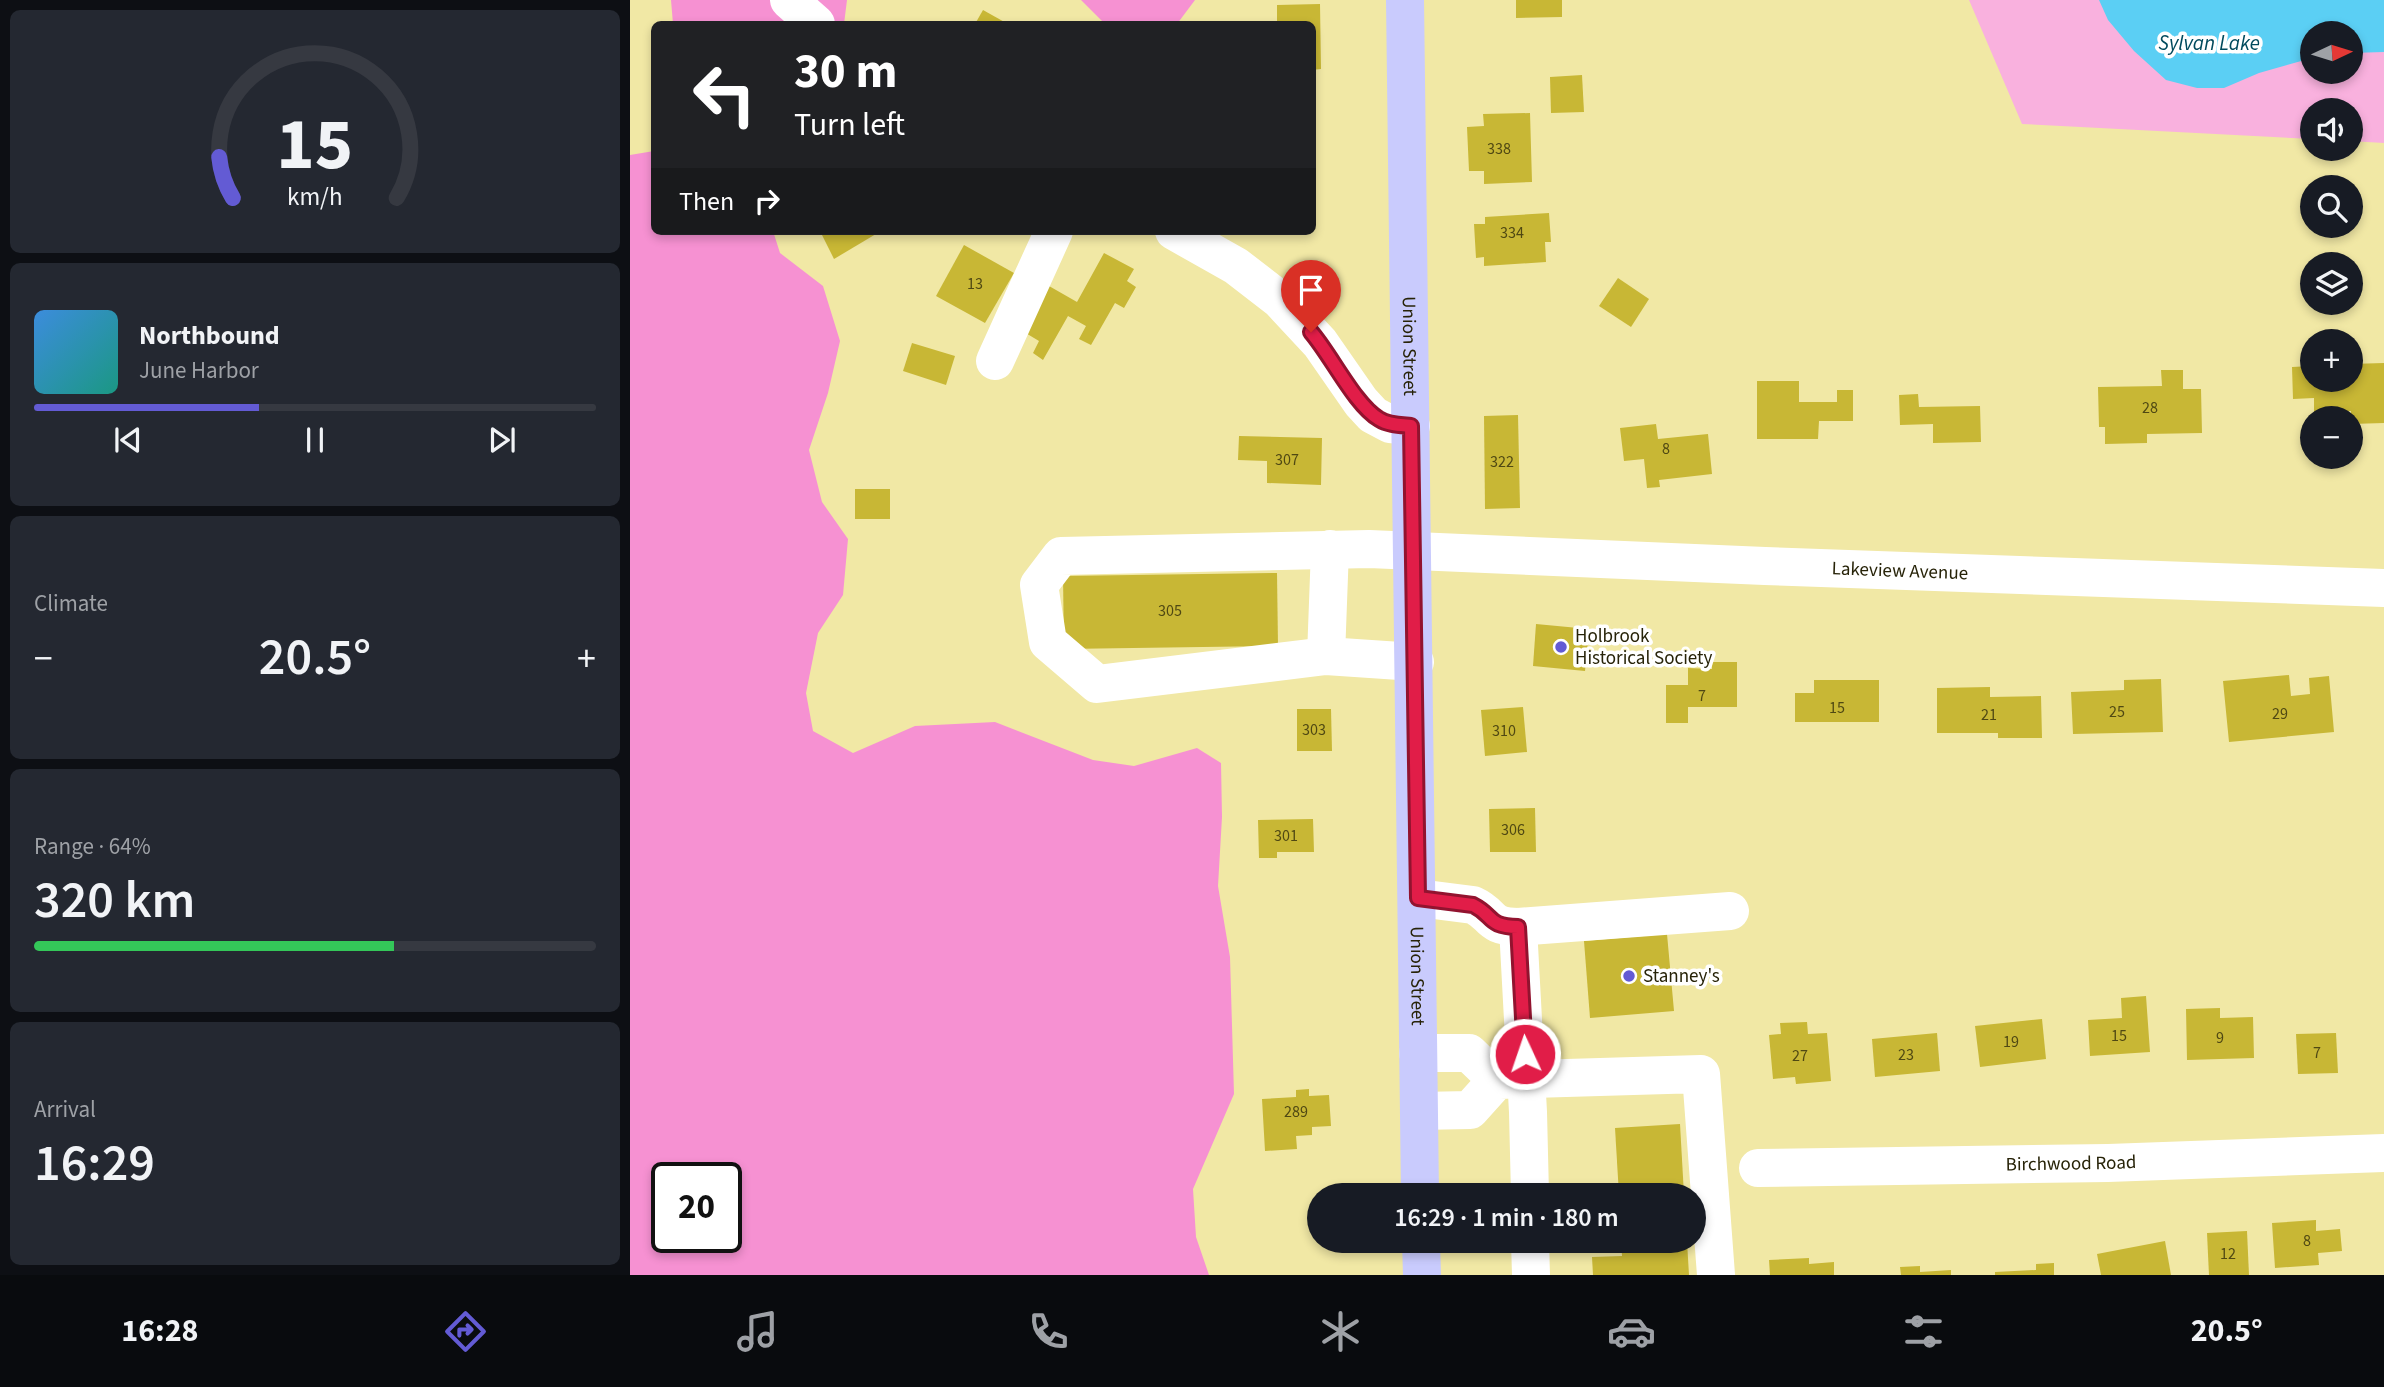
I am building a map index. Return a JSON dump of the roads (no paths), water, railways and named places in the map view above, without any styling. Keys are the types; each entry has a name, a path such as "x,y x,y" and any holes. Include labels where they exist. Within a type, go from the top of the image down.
{"main road":[{"name":"Union Street","path":"1405,0 1420,1183"},
{"path":"1421,1253 1422,1275"}],"street":[{"path":"789,0 813,21"},
{"path":"995,361 1052,235"},
{"path":"1181,235 1236,266 1280,300 1321,343 1361,402 1373,415 1390,424 1411,426"},
{"path":"1330,549 1326,656 1415,662"},
{"name":"Lakeview Avenue","path":"1326,656 1097,684 1048,642 1039,585 1061,555 1330,549 1414,550 1737,565 2384,588"},
{"path":"1418,898 1473,905 1493,923 1518,927 1730,911"},
{"path":"1518,927 1512,1080 1528,1183"},
{"path":"1419,1054 1469,1053 1512,1080"},
{"path":"1419,1111 1470,1110 1512,1080 1701,1074 1716,1275"},
{"name":"Birchwood Road","path":"1758,1168 2108,1163 2384,1153"},
{"path":"1530,1253 1531,1275"}],"water":[{"name":"Sylvan Lake","path":"2099,0 2384,0 2384,52 2363,53 2363,21 2300,21 2300,61 2259,73 2224,88 2197,88 2166,80 2134,51 2108,20"}],"place":[{"name":"Holbrook Historical Society","path":"1561,647"},
{"name":"Stanney's","path":"1629,976"}]}
